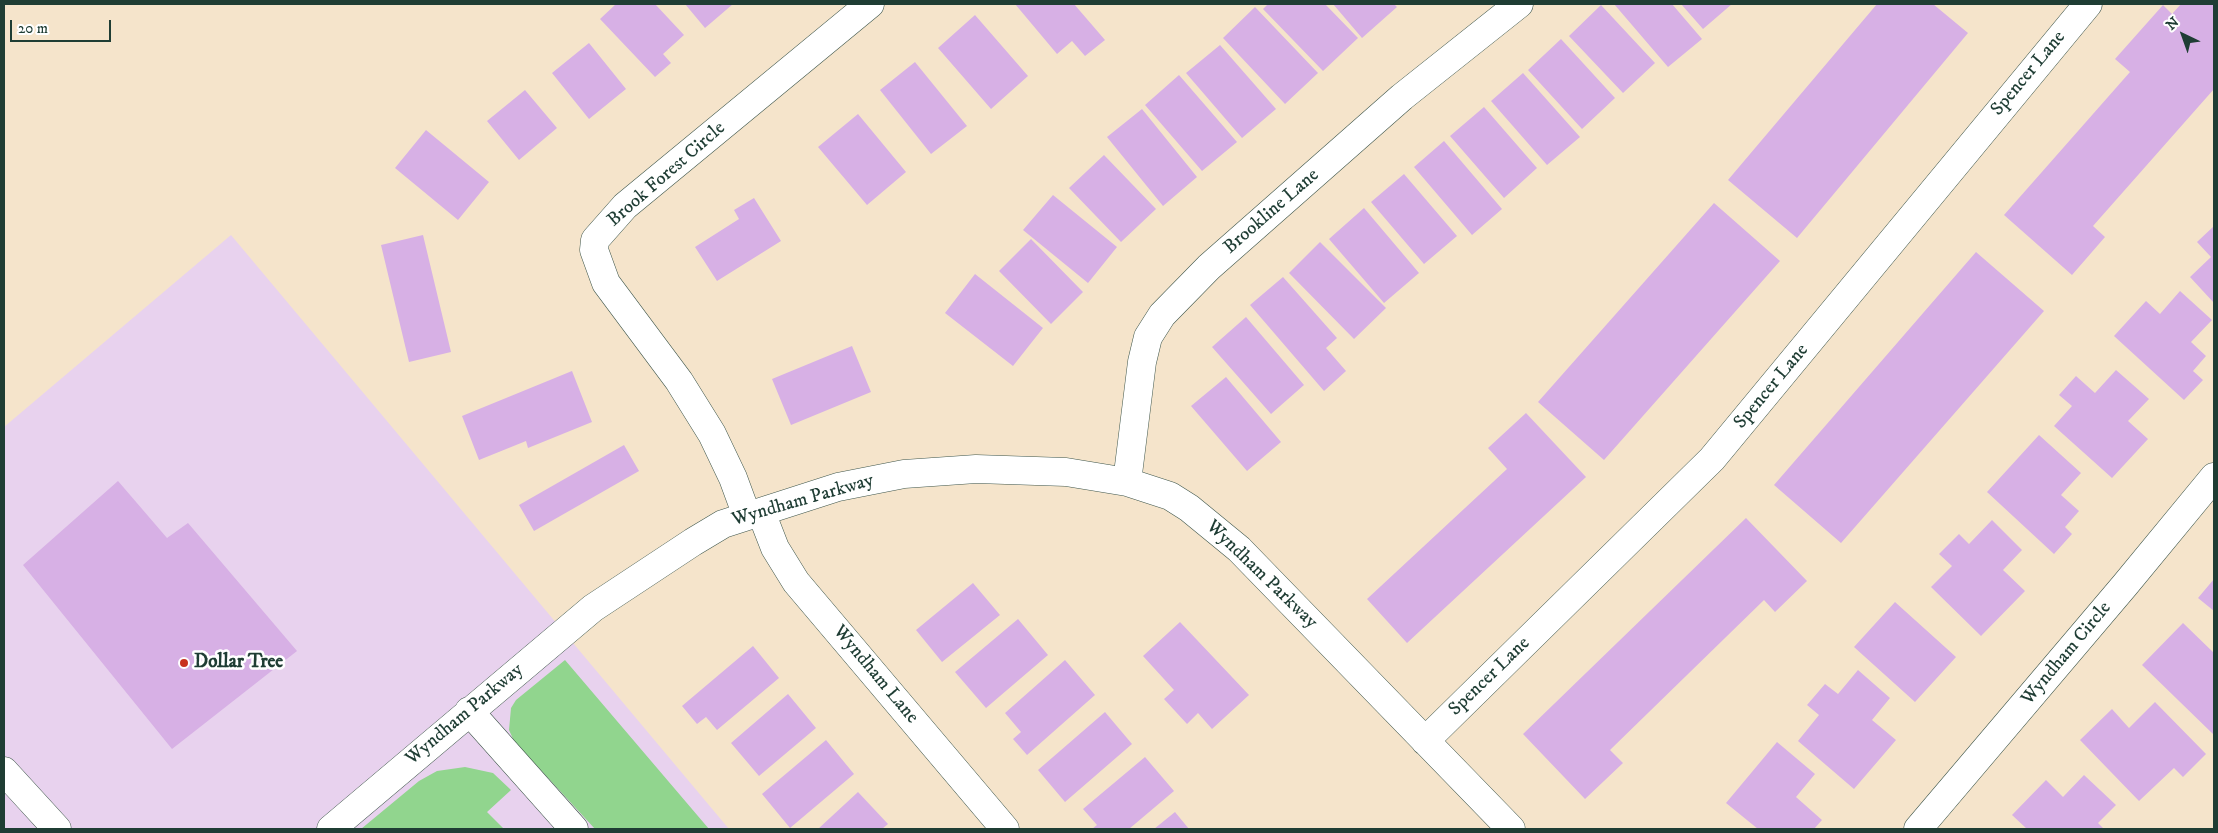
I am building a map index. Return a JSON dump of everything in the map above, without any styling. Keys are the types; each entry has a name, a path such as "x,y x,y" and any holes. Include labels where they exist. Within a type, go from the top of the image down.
{"street":[{"name":"Brook Forest Circle","path":"754,514 733,478 712,434 679,381 606,283 594,250 595,240 625,206 870,4"},
{"name":"Brookline Lane","path":"1126,482 1142,362 1148,337 1162,315 1209,267 1402,97 1519,4"},
{"name":"Spencer Lane","path":"1425,741 1712,459 2088,4"},
{"name":"Wyndham Parkway","path":"331,829 593,608 723,524 838,487 904,474 976,470 1056,472 1126,482 1177,500 1190,508 1239,549 1511,829"},
{"name":"Wyndham Circle","path":"1918,829 2126,585 2214,477"},
{"name":"Wyndham Lane","path":"754,514 796,582 1005,829"},
{"path":"469,711 574,829"},
{"path":"4,771 56,829"}],"shaded area":[{"path":"231,235 729,829 4,829 4,427"}],"green space":[{"path":"565,660 709,829 595,829 514,741 509,730 511,708 516,700"},
{"path":"465,767 493,773 511,790 487,812 504,829 361,829 419,781 437,771"}],"building":[{"path":"616,4 655,4 684,35 663,54 671,63 655,77 600,19"},
{"path":"685,4 733,4 705,28"},
{"path":"1015,4 1074,4 1105,40 1085,56 1072,41 1057,54"},
{"path":"1268,4 1325,4 1358,38 1323,71 1263,9"},
{"path":"1333,4 1394,4 1397,7 1362,38"},
{"path":"1614,4 1672,4 1702,39 1668,67"},
{"path":"1681,4 1732,4 1703,29"},
{"path":"1877,4 1933,4 1968,33 1797,238 1728,180"},
{"path":"2181,4 2214,4 2214,89 2093,226 2105,237 2072,275 2004,215 2130,72 2115,59 2163,5 2172,14"},
{"path":"1601,5 1655,63 1623,93 1569,36"},
{"path":"1255,7 1318,73 1285,104 1223,38"},
{"path":"975,15 1028,76 991,109 938,48"},
{"path":"1561,39 1615,98 1582,129 1528,70"},
{"path":"589,43 626,89 589,119 552,73"},
{"path":"1220,45 1276,109 1242,138 1186,73"},
{"path":"915,62 967,126 931,154 880,90"},
{"path":"1523,73 1580,137 1547,165 1491,101"},
{"path":"1179,75 1237,142 1202,171 1145,105"},
{"path":"525,90 557,128 519,160 487,121"},
{"path":"1484,107 1537,168 1504,198 1450,136"},
{"path":"1142,109 1197,177 1163,206 1107,137"},
{"path":"858,114 906,172 867,205 818,147"},
{"path":"426,130 489,182 458,220 395,168"},
{"path":"1444,141 1502,209 1472,235 1414,167"},
{"path":"1104,155 1156,209 1121,242 1069,188"},
{"path":"1404,174 1457,236 1424,264 1371,202"},
{"path":"1053,195 1117,247 1088,283 1023,230"},
{"path":"754,198 781,241 717,281 695,247 739,219 734,210"},
{"path":"1714,203 1780,261 1604,460 1538,402"},
{"path":"1364,208 1419,273 1384,303 1329,239"},
{"path":"2214,226 2214,303 2190,277 2211,257 2197,242"},
{"path":"423,235 451,352 409,362 381,245"},
{"path":"1031,239 1083,292 1051,324 999,271"},
{"path":"1320,242 1386,308 1354,339 1289,273"},
{"path":"1976,252 2044,311 1841,543 1774,485"},
{"path":"975,274 1043,328 1013,366 945,313"},
{"path":"1283,277 1337,338 1326,348 1346,371 1324,391 1250,305"},
{"path":"2180,291 2212,320 2191,342 2206,356 2193,371 2203,380 2184,400 2114,336 2146,301 2160,314"},
{"path":"1246,317 1304,385 1271,414 1212,347"},
{"path":"852,346 871,392 791,425 772,379"},
{"path":"2116,370 2149,399 2128,421 2148,439 2112,478 2054,426 2072,406 2059,395 2076,376 2095,393"},
{"path":"572,371 592,422 528,448 526,441 479,460 462,416"},
{"path":"1226,377 1281,442 1247,471 1191,406"},
{"path":"1526,413 1586,477 1407,643 1367,599 1507,469 1488,448"},
{"path":"2039,435 2081,473 2061,495 2079,511 2065,527 2072,534 2054,554 1987,492"},
{"path":"624,445 639,471 534,531 519,505"},
{"path":"118,481 167,538 188,523 297,651 172,749 23,565"},
{"path":"1746,518 1807,581 1775,612 1764,600 1610,750 1623,763 1585,799 1523,734"},
{"path":"1992,520 2022,550 2003,570 2025,591 1981,636 1931,587 1952,566 1939,554 1959,534 1969,544"},
{"path":"2214,579 2214,611 2198,598"},
{"path":"973,583 1000,615 942,662 916,630"},
{"path":"1895,602 1956,657 1915,702 1854,647"},
{"path":"1018,619 1048,655 986,708 955,672"},
{"path":"1180,622 1249,695 1212,729 1198,713 1187,724 1164,699 1174,690 1143,656"},
{"path":"2183,623 2214,653 2214,735 2142,665"},
{"path":"753,646 779,678 717,730 706,717 697,724 682,706"},
{"path":"1065,660 1095,695 1027,755 1013,739 1021,732 1005,713"},
{"path":"1858,670 1890,698 1872,720 1896,740 1854,789 1798,741 1819,715 1807,705 1825,684 1838,694"},
{"path":"788,694 816,728 759,776 731,743"},
{"path":"2155,702 2206,754 2183,777 2174,768 2139,801 2080,740 2112,709 2129,728"},
{"path":"1105,712 1132,744 1065,802 1038,770"},
{"path":"826,740 854,774 790,828 762,794"},
{"path":"1777,742 1815,774 1796,797 1822,820 1814,829 1758,829 1726,803"},
{"path":"1145,757 1174,791 1129,829 1092,829 1097,825 1083,809"},
{"path":"2084,775 2116,805 2098,823 2104,829 2027,829 2012,815 2046,780 2063,797"},
{"path":"858,792 888,824 882,829 818,829"},
{"path":"1175,812 1189,829 1154,829"}],"place":[{"name":"Dollar Tree","path":"184,663"}]}
